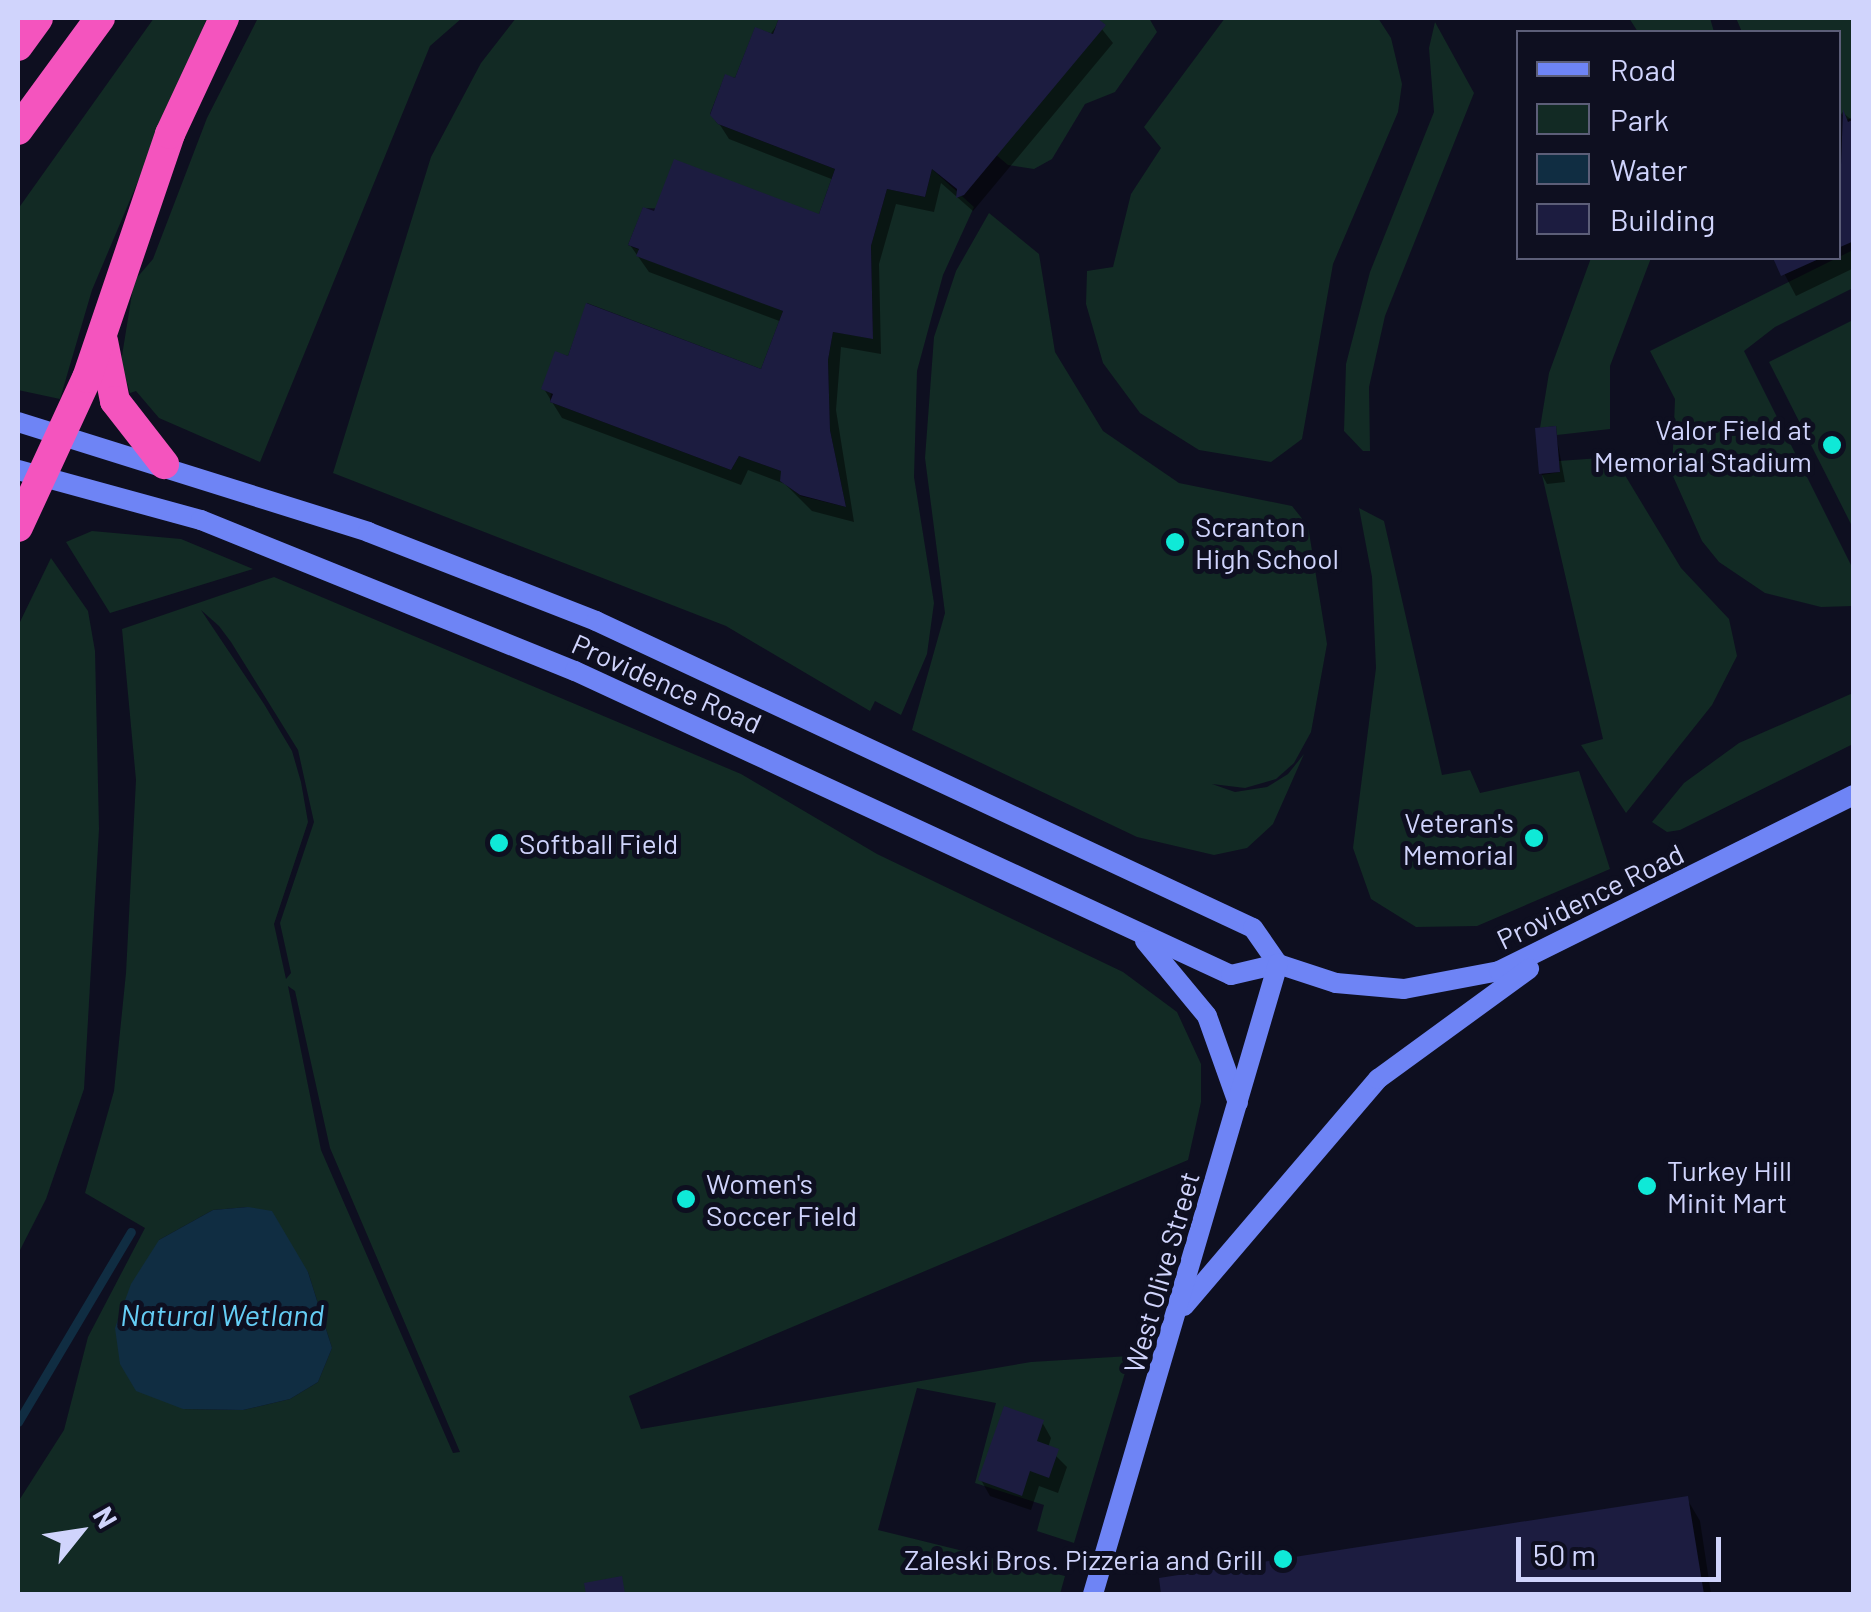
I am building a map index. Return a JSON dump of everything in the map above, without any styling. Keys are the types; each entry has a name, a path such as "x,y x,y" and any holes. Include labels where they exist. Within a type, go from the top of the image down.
{"highway":[{"path":"18,46 38,18"},
{"path":"18,130 100,18"},
{"path":"18,528 30,473 62,434 102,332 170,134 224,18"},
{"path":"102,332 115,401 164,464"}],"main road":[{"name":"Providence Road","path":"18,422 164,464 460,566 702,667 1252,928 1278,964"},
{"name":"Providence Road","path":"30,473 200,520 575,671 1231,975 1278,964 1336,984 1404,990 1499,971 1564,944 1854,795"},
{"path":"1136,932 1207,1016 1238,1103"},
{"path":"1179,1312 1378,1078 1564,944"},
{"name":"West Olive Street","path":"1093,1594 1179,1312 1278,964"}],"green space":[{"path":"154,18 207,18 92,290 60,399 18,390 18,209"},
{"path":"258,18 462,18 430,46 260,462 159,418 136,391 130,393 121,362 134,281 153,259 207,118"},
{"path":"516,18 779,18 773,34 755,28 735,78 725,75 710,114 718,124 835,169 819,214 643,208 628,245 783,311 761,369 587,303 568,356 555,352 550,402 731,470 739,456 781,471 781,481 801,496 846,507 830,430 828,360 833,332 873,338 871,246 887,189 925,197 932,169 974,207 943,275 917,371 914,477 934,603 927,654 901,715 875,701 870,711 726,626 333,473 431,157 481,63"},
{"path":"1097,18 1149,18 1157,32 1115,92 1085,104 1052,159 1034,169 1008,165 995,154 1105,25"},
{"path":"1225,18 1378,18 1391,38 1402,84 1398,112 1333,264 1302,439 1271,462 1199,450 1140,413 1103,363 1086,304 1087,271 1113,267 1131,194 1161,148 1144,127"},
{"path":"1629,18 1710,18 1713,30 1637,30"},
{"path":"1736,18 1853,18 1853,117 1847,120 1841,113 1841,30 1741,30"},
{"path":"1435,22 1474,93 1385,316 1369,387 1370,451 1363,451 1344,431 1346,364 1370,272 1434,112 1429,48"},
{"path":"989,213 1039,254 1055,352 1103,431 1179,483 1292,506 1308,526 1327,644 1311,732 1294,763 1276,779 1245,788 1212,784 1235,792 1267,787 1288,774 1304,754 1273,824 1247,848 1214,855 1137,837 912,730 945,613 925,458 934,337 956,271"},
{"path":"1853,250 1853,288 1775,327 1744,351 1853,569 1853,606 1821,607 1765,593 1719,562 1702,541 1672,474 1675,399 1650,351 1833,260 1841,260 1841,256"},
{"path":"1590,260 1650,260 1610,366 1610,429 1557,435 1556,426 1540,428 1549,373"},
{"name":"Valor Field at Memorial Stadium","path":"1853,320 1853,528 1769,362"},
{"path":"1614,457 1681,568 1729,619 1737,656 1712,705 1626,813 1581,745 1603,739 1542,475 1560,472 1559,461"},
{"path":"1359,508 1384,521 1442,775 1470,770 1480,793 1579,771 1610,869 1477,926 1416,927 1371,899 1353,848 1376,668 1372,577"},
{"path":"92,531 181,539 253,569 110,613 66,542"},
{"path":"51,558 88,611 95,651 99,829 84,1089 46,1199 18,1254 18,626"},
{"path":"274,577 741,774 877,854 1123,972 1177,1012 1201,1064 1201,1102 1188,1160 629,1396 641,1429 1031,1362 1130,1356 1074,1543 1037,1531 1044,1505 975,1483 996,1403 917,1388 878,1530 1065,1576 1060,1594 18,1594 18,1502 64,1430 88,1337 145,1228 85,1193 114,1091 126,973 136,780 122,629","holes":["201,610 231,642 298,750 314,822 280,923 291,973 286,979 274,924 308,822 301,782 292,751","288,986 295,991 330,1148 460,1452 453,1453 321,1150","248,1207 308,1272 332,1348 318,1382 290,1399 243,1410 183,1409 159,1240 213,1210"]},
{"path":"1853,693 1853,744 1680,830 1667,832 1652,822 1684,783 1739,743"}],"water":[{"name":"Natural Wetland","path":"248,1207 272,1211 308,1272 332,1348 318,1382 290,1399 243,1410 183,1409 136,1391 120,1364 115,1328 131,1284 159,1240 213,1210"}],"building":[{"path":"779,18 1097,18 1106,25 964,195 956,198 957,189 932,169 925,197 887,189 871,246 873,339 833,332 828,360 830,430 846,507 800,495 780,481 781,471 739,456 731,470 550,402 553,394 541,389 555,351 568,356 586,303 761,369 783,311 636,256 639,249 628,245 643,207 654,211 674,159 819,214 835,169 718,124 710,115 725,74 735,78 755,27 773,34"},
{"path":"1843,109 1848,122 1854,119 1854,241 1841,247"},
{"path":"1774,260 1817,260 1781,276"},
{"path":"1556,426 1560,472 1539,474 1535,428"},
{"path":"1004,1406 1044,1420 1037,1441 1059,1449 1049,1478 1030,1471 1022,1496 978,1480"},
{"path":"1688,1496 1704,1594 1161,1594 1159,1578"},
{"path":"622,1576 625,1594 586,1594 584,1583"}],"waterway":[{"path":"18,1422 131,1232"}],"place":[{"name":"Valor Field at Memorial Stadium","path":"1832,445"},
{"name":"Scranton High School","path":"1175,542"},
{"name":"Veteran's Memorial","path":"1534,838"},
{"name":"Softball Field","path":"499,843"},
{"name":"Turkey Hill Minit Mart","path":"1647,1186"},
{"name":"Women's Soccer Field","path":"686,1199"},
{"name":"Zaleski Bros. Pizzeria and Grill","path":"1283,1559"}]}
